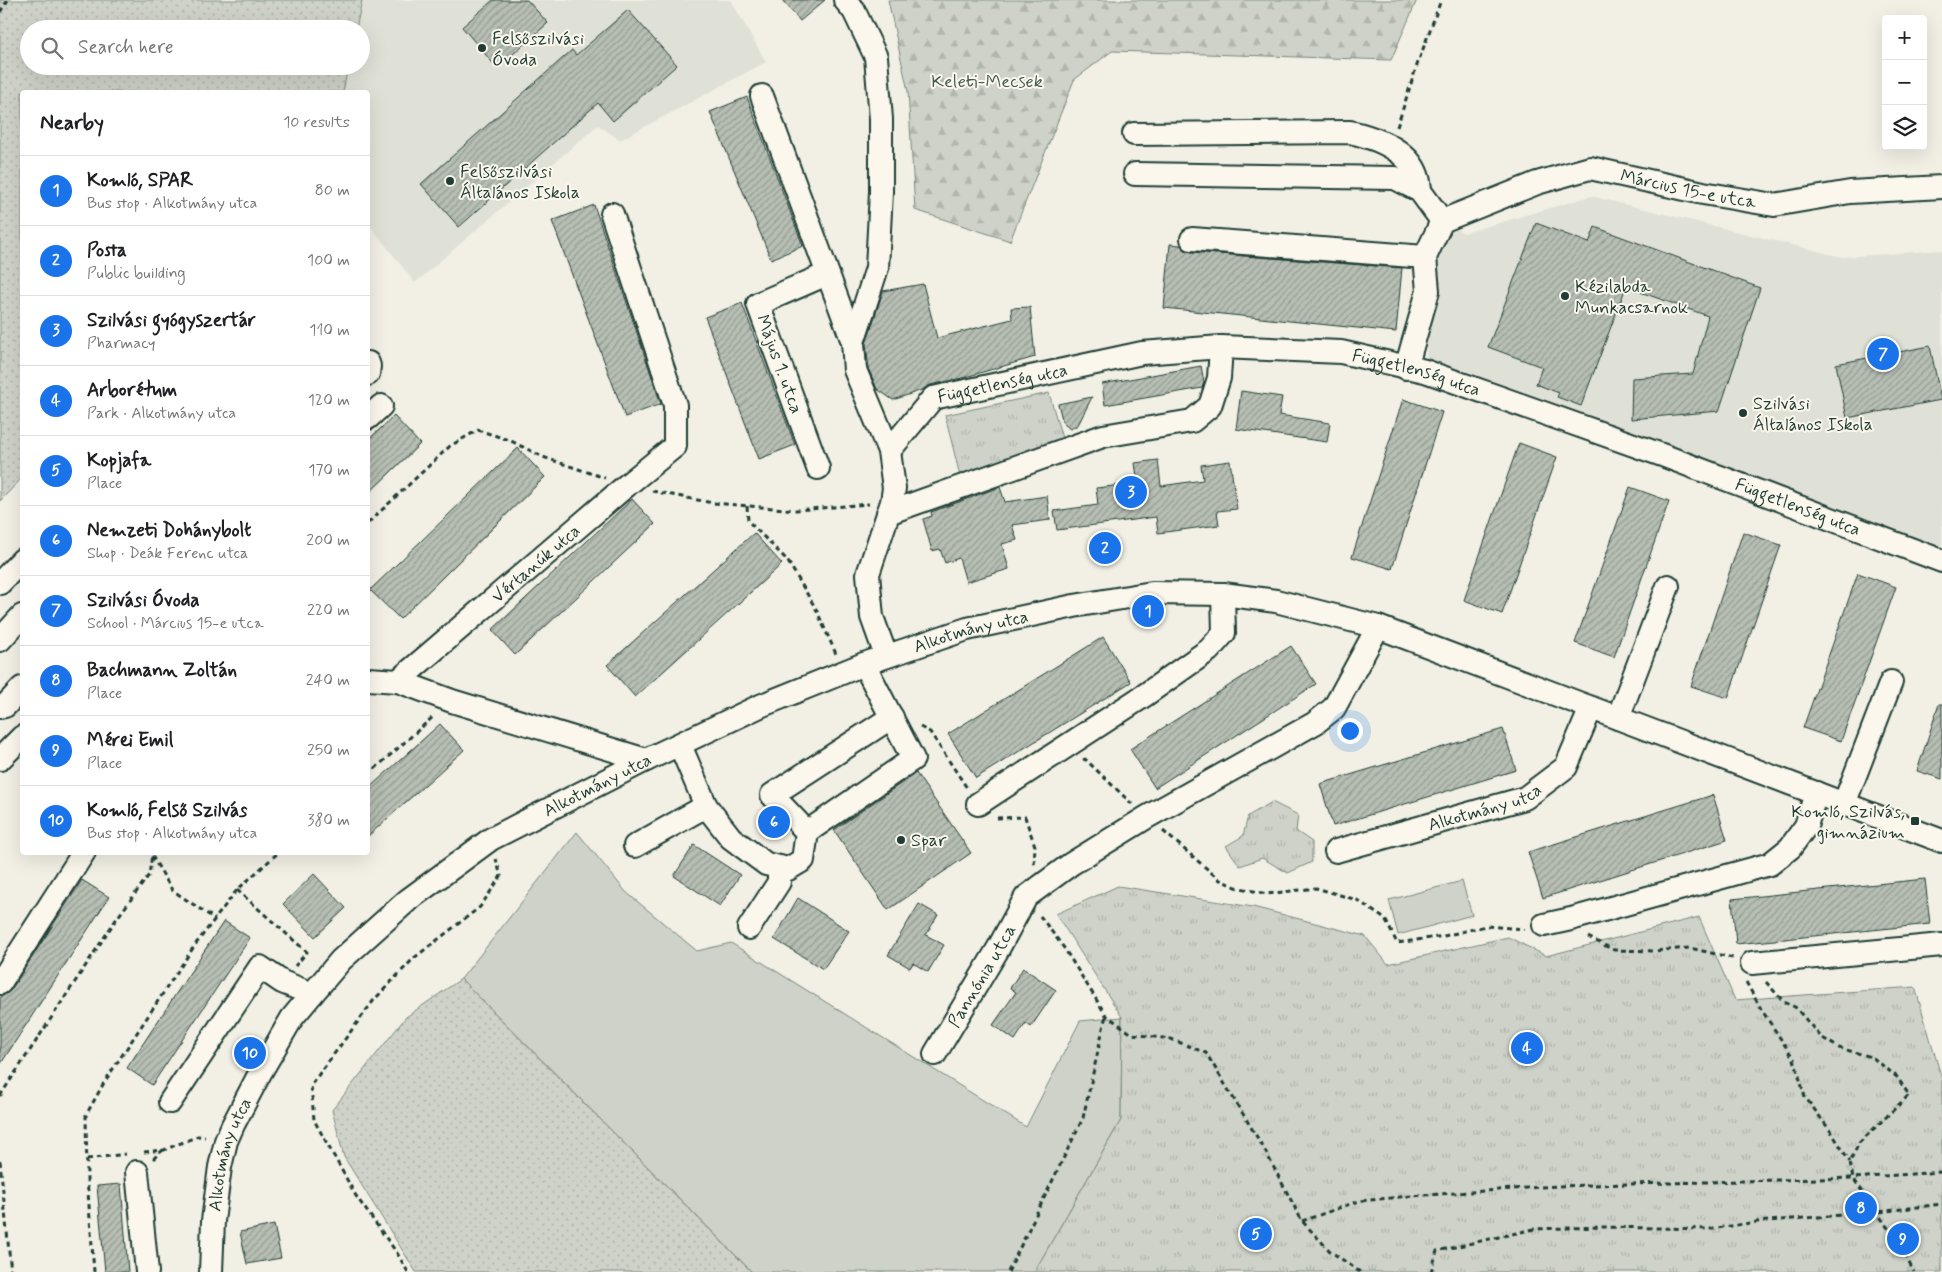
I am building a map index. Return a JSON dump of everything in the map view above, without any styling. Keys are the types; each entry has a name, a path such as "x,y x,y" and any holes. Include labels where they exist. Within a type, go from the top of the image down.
{"street":[{"path":"845,0 854,11 876,57 881,119 881,192 877,268 853,342"},
{"path":"762,96 853,342 855,370 889,451 894,488 890,508 868,574 872,617 886,656"},
{"path":"1134,134 1350,132 1372,137 1400,152 1414,169 1419,180 1420,191"},
{"name":"Március 15-e utca","path":"1442,220 1537,183 1590,168 1703,193 1774,205 1850,192 1942,187"},
{"path":"1135,174 1395,178 1420,191 1442,220 1425,257 1428,291 1406,368"},
{"name":"Vértanúk utca","path":"398,682 626,485 675,446 675,405 612,214"},
{"path":"1192,239 1425,257"},
{"name":"Május 1. utca","path":"818,468 758,304 827,274"},
{"path":"890,508 1103,436 1192,421 1210,406 1219,378 1221,347"},
{"name":"Függetlenség utca","path":"889,451 933,398 1142,353 1221,347 1341,352 1425,371 1662,455 1942,561"},
{"path":"0,583 20,562"},
{"path":"1618,718 1668,586"},
{"name":"Alkotmány utca","path":"212,1272 214,1212 220,1166 226,1141 260,1072 292,1018 341,960 408,900 491,840 646,760 760,706 864,664 967,630 1074,606 1152,593 1222,594 1276,601 1378,627 1942,841"},
{"path":"978,804 1145,695 1209,650 1224,633 1222,594"},
{"path":"0,640 20,618"},
{"path":"1026,896 1071,864 1147,817 1315,723 1334,708 1378,627"},
{"path":"680,745 706,806 731,838 766,864 788,868 802,860 807,832 912,759 864,664"},
{"path":"370,679 398,682 452,701 646,760"},
{"path":"1844,804 1890,682"},
{"path":"0,707 5,706 20,690"},
{"name":"Alkotmány utca","path":"1336,851 1525,798 1566,767 1591,708"},
{"path":"807,832 772,795 892,717"},
{"path":"0,759 20,739"},
{"path":"1544,925 1572,919 1770,864 1790,848 1806,826 1816,793"},
{"path":"636,846 706,806"},
{"path":"0,983 82,855"},
{"path":"749,928 780,882 779,866"},
{"name":"Pannónia utca","path":"935,1054 998,949 1026,896"},
{"path":"1741,965 1942,945"},
{"path":"170,1102 260,967 282,982 312,994"},
{"path":"137,1172 147,1272"}],"path":[{"path":"0,12 8,0"},
{"path":"1391,147 1416,68 1441,0"},
{"path":"370,522 450,446 478,430 509,440 543,457 626,485 713,503 796,510 890,508"},
{"path":"748,506 748,521 787,560 816,610 839,659"},
{"path":"370,773 452,701"},
{"path":"930,732 948,758"},
{"path":"1077,761 1085,759 1147,817 1220,880 1236,888 1267,894 1316,888 1357,900 1385,919 1397,943 1444,936 1486,926 1520,930 1544,925"},
{"path":"996,818 1025,817 1035,846 1034,882 1026,896 1064,948 1106,1015 1132,1034 1171,1039 1206,1053 1263,1147 1302,1221 1330,1251 1360,1272"},
{"path":"408,1272 397,1253 356,1196 314,1120 310,1085 374,1000 408,965 480,907 501,876 491,840"},
{"path":"0,1096 115,921 149,875 153,855"},
{"path":"154,855 172,890 215,919"},
{"path":"94,1272 87,1179 86,1115 105,1081 195,945 237,890 276,855"},
{"path":"237,890 307,952 282,982"},
{"path":"1572,919 1588,937 1614,950 1654,951 1690,948 1741,965 1772,989 1784,1002 1794,1007 1821,1037 1839,1048 1872,1057 1897,1077 1909,1095 1859,1143 1850,1162"},
{"path":"1741,965 1762,1009 1794,1059 1805,1096 1850,1162 1853,1178 1898,1241 1914,1272"},
{"path":"1008,1272 1083,1118 1106,1015"},
{"path":"164,1150 198,1136"},
{"path":"0,1161 11,1272"},
{"path":"1302,1221 1359,1201 1411,1196 1557,1186 1853,1178 1942,1172"},
{"path":"1431,1272 1437,1251 1534,1229 1603,1226 1711,1229 1756,1222 1878,1212 1942,1204"}],"shaded area":[{"name":"Felsőszilvási Általános Iskola","path":"362,0 731,0 766,62 620,140 598,125 415,283 370,226 370,90 343,90 346,75 370,75 370,20 358,20"},
{"name":"Szilvási Általános Iskola","path":"1591,196 1842,257 1942,250 1942,561 1425,371 1431,294 1442,221 1464,233"}],"green space":[{"path":"0,0 362,0 358,20 20,20 20,75 346,75 343,90 20,90 20,480 0,501"},
{"name":"Keleti-Mecsek","path":"888,0 1417,0 1391,60 1112,51 1074,80 1010,241 915,210 908,91"},
{"path":"1049,393 1064,445 960,476 945,415"},
{"path":"1272,802 1298,815 1296,831 1312,842 1312,862 1288,873 1262,858 1240,866 1226,846 1243,836 1248,816"},
{"path":"577,832 626,892 697,951 731,943 1026,1127 1080,1021 1122,1017 1121,1120 1036,1272 752,1272 461,979"},
{"path":"1462,881 1472,915 1398,935 1389,900"},
{"path":"1118,886 1253,907 1365,936 1388,964 1508,937 1546,956 1699,917 1735,1000 1915,987 1942,1079 1942,1272 1036,1272 1121,1120 1122,1017 1056,914"},
{"path":"461,979 752,1272 416,1272 344,1157 332,1110 406,1017"}],"building":[{"path":"493,0 527,0 548,23 497,68 462,27"},
{"path":"782,0 825,0 800,21"},
{"path":"628,10 677,65 613,121 598,103 459,227 421,184 572,50 576,55"},
{"path":"747,97 803,246 771,259 710,112"},
{"path":"594,205 661,404 625,417 552,221"},
{"path":"1536,223 1589,243 1595,227 1760,288 1719,411 1631,419 1632,378 1693,374 1708,316 1626,287 1581,406 1557,397 1559,393 1536,384 1542,367 1488,347"},
{"path":"1170,244 1180,245 1185,250 1191,252 1402,268 1396,332 1164,308"},
{"path":"923,284 937,338 1012,319 1011,308 1030,307 1035,357 930,385 922,390 893,400 877,389 869,370 866,344 883,291"},
{"path":"742,303 795,445 759,459 705,317"},
{"path":"1930,346 1941,400 1847,418 1836,364"},
{"path":"1201,366 1204,382 1202,388 1105,405 1102,384"},
{"path":"1241,391 1282,397 1279,415 1330,423 1327,442 1236,429"},
{"path":"1092,397 1078,425 1070,429 1063,423 1058,404"},
{"path":"1403,399 1442,412 1392,569 1352,557"},
{"path":"394,416 420,444 370,492 370,438"},
{"path":"1519,443 1557,457 1502,614 1464,600"},
{"path":"518,448 545,477 400,619 370,590"},
{"path":"1158,460 1161,486 1203,480 1201,465 1230,461 1237,509 1217,511 1219,525 1158,533 1156,517 1057,530 1054,511 1098,505 1096,488 1138,483 1135,463"},
{"path":"1000,487 1005,502 1047,496 1050,520 1012,525 1017,540 1002,544 1009,569 966,582 959,558 945,563 940,549 932,551 923,519 932,516 931,512"},
{"path":"1630,487 1669,501 1614,657 1575,643"},
{"path":"632,499 655,524 515,655 492,630"},
{"path":"1743,532 1781,545 1728,698 1691,686"},
{"path":"754,533 782,564 635,697 607,665"},
{"path":"1858,573 1896,587 1841,741 1803,728"},
{"path":"1103,637 1131,682 976,778 948,734"},
{"path":"1291,646 1316,684 1155,788 1130,749"},
{"path":"1939,704 1942,704 1942,779 1917,771"},
{"path":"440,724 464,750 370,834 370,787"},
{"path":"1503,729 1516,770 1333,826 1320,784"},
{"name":"Spar","path":"916,773 971,853 888,910 834,830"},
{"path":"1713,795 1727,840 1543,898 1528,852"},
{"path":"694,845 740,875 720,906 674,876"},
{"path":"314,874 346,908 315,937 283,904"},
{"path":"1925,879 1930,924 1736,944 1732,899"},
{"path":"82,880 109,897 0,1065 0,998 11,990"},
{"path":"798,898 849,931 823,969 774,939"},
{"path":"919,904 938,915 926,935 944,945 928,972 913,963 910,968 888,955"},
{"path":"224,921 250,938 152,1085 127,1068"},
{"path":"1023,968 1056,990 1031,1027 1026,1023 1015,1040 993,1025 1016,992 1010,988"},
{"path":"121,1184 128,1272 105,1272 97,1186"},
{"path":"274,1225 281,1258 247,1264 240,1232"}],"place":[{"name":"Felsőszilvási Óvoda","path":"482,48"},
{"name":"Felsőszilvási Általános Iskola","path":"450,181"},
{"name":"Kézilabda Munkacsarnok","path":"1565,296"},
{"name":"Szilvási Óvoda","path":"1883,354"},
{"name":"Szilvási Általános Iskola","path":"1743,413"},
{"name":"Szilvási gyógyszertár","path":"1131,492"},
{"name":"Posta","path":"1105,548"},
{"name":"Komló, SPAR","path":"1148,611"},
{"name":"Komló, Szilvás, gimnázium","path":"1915,821"},
{"name":"Nemzeti Dohánybolt","path":"774,822"},
{"name":"Spar","path":"901,840"},
{"name":"Arborétum","path":"1527,1048"},
{"name":"Komló, Felső Szilvás","path":"250,1053"},
{"name":"Bachmann Zoltán","path":"1861,1208"},
{"name":"Kopjafa","path":"1256,1234"},
{"name":"Mérei Emil","path":"1903,1239"}]}
